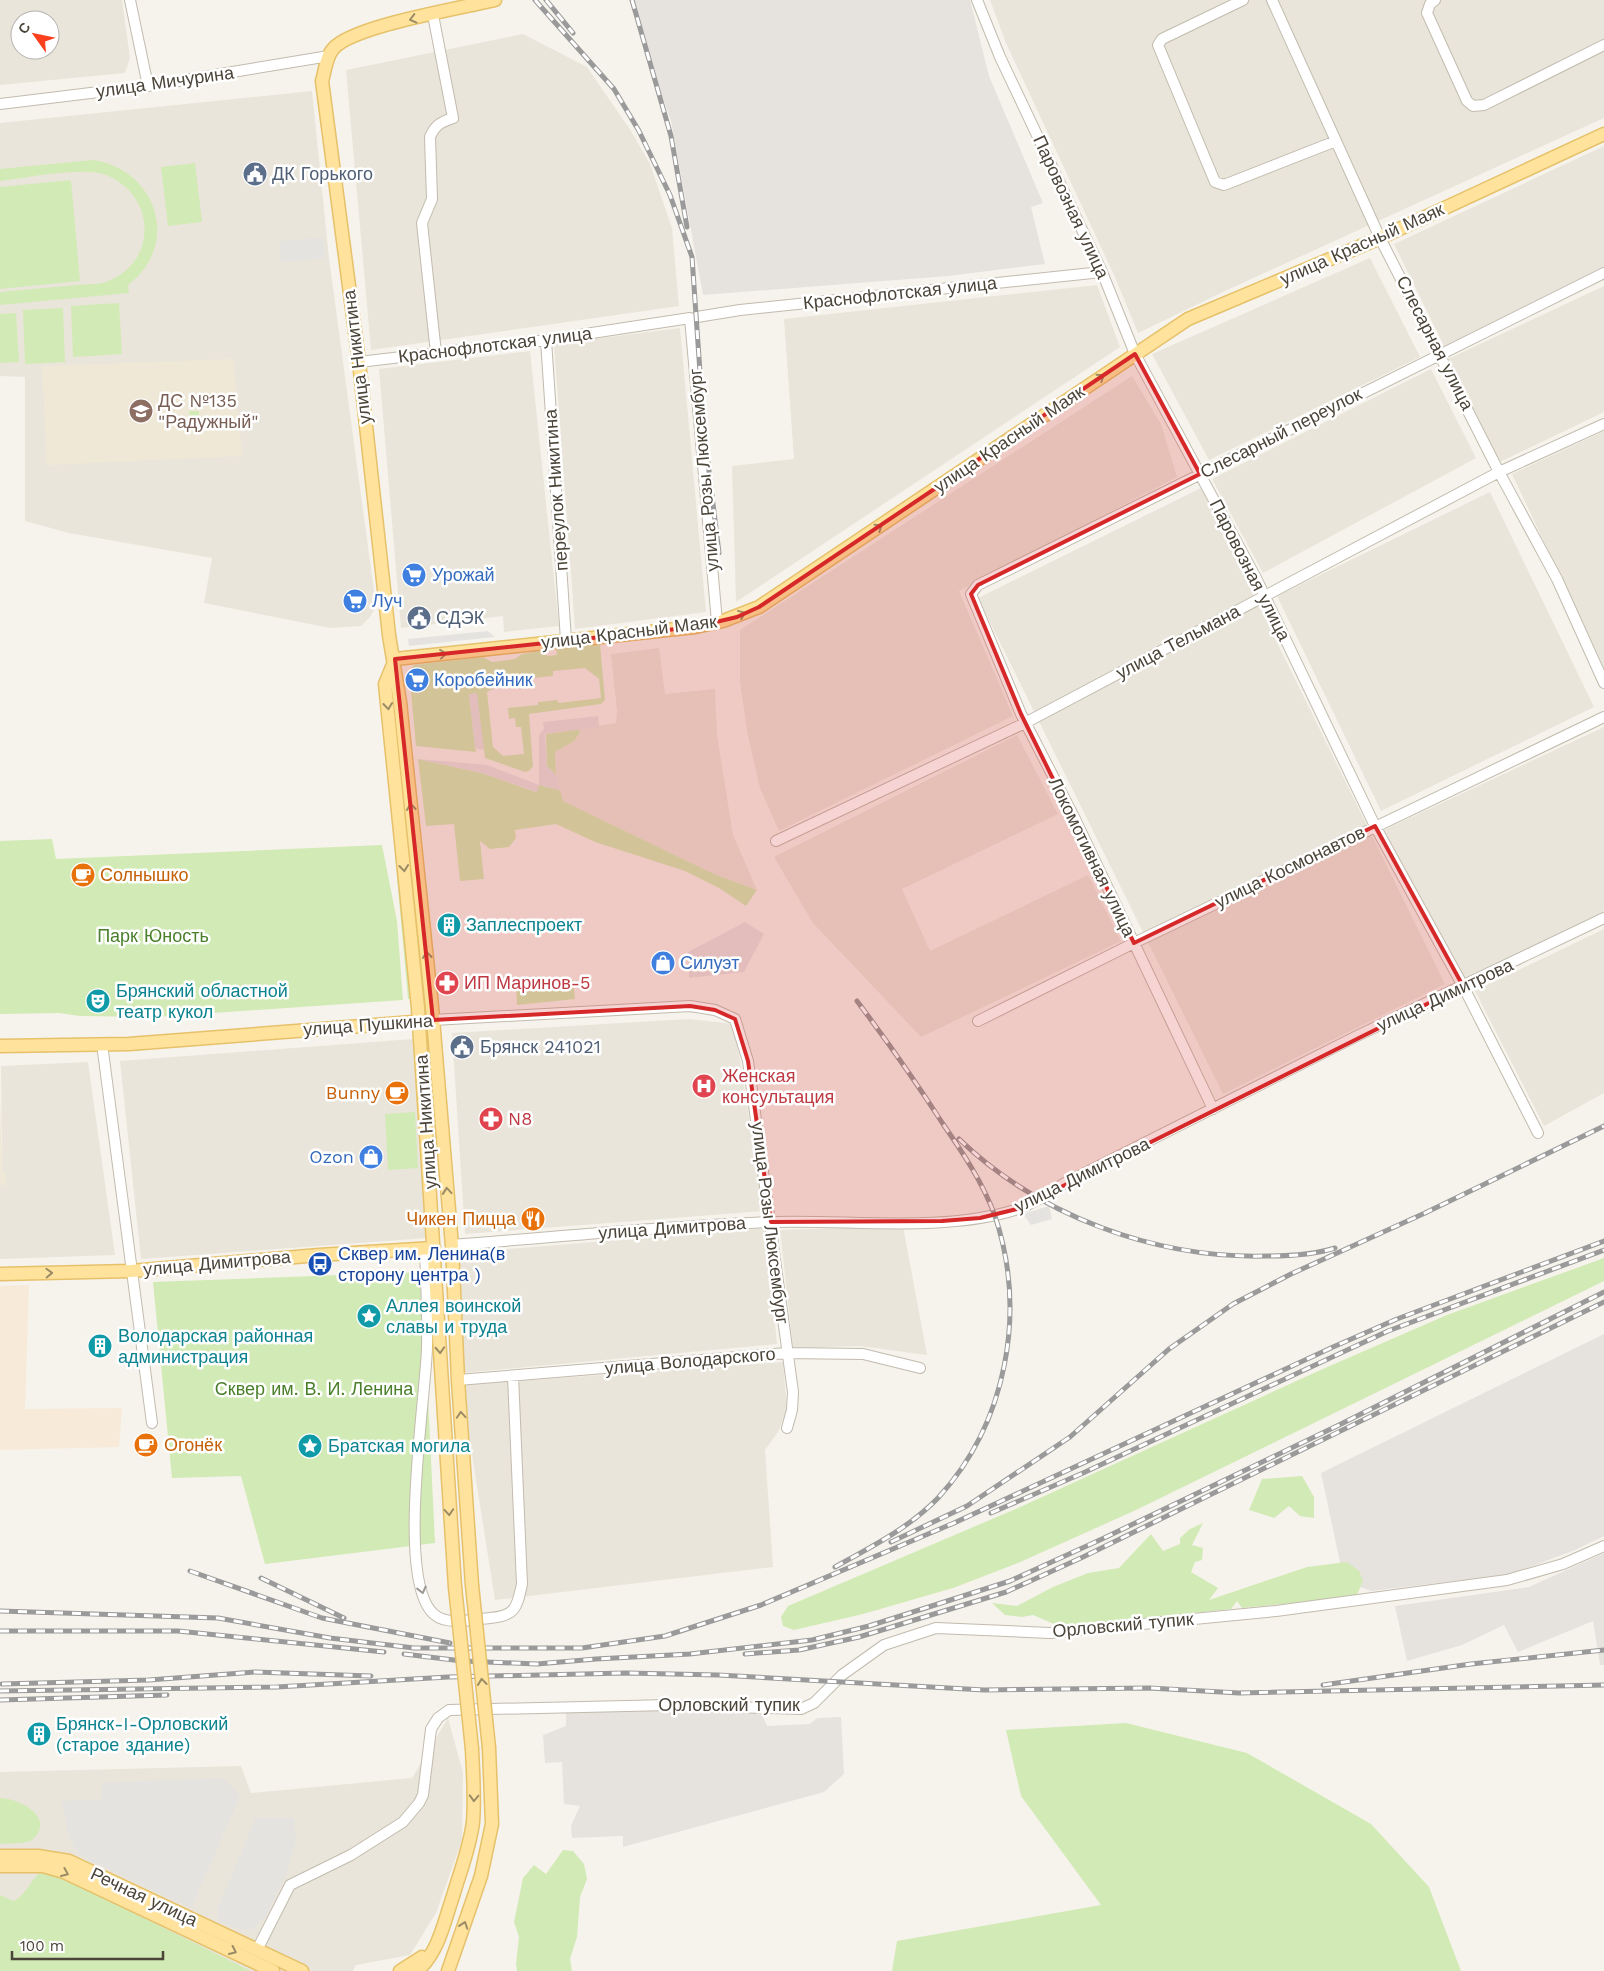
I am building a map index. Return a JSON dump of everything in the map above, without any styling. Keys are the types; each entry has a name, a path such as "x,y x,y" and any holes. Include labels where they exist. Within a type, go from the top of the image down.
{"main road":[{"path":"329,56 339,44 352,36 495,0"},
{"name":"улица Никитина","path":"329,56 322,81 358,362 389,635 395,660 434,1020 452,1245 458,1380 472,1585 489,1748 492,1824 481,1876 448,1971"},
{"name":"улица Красный Маяк","path":"395,660 717,622 759,607 1188,319 1380,238 1604,134"},
{"name":"улица Никитина","path":"395,660 385,684 419,1022 430,1249 455,1586 472,1749 474,1790 473,1823 468,1849 449,1912"},
{"name":"улица Пушкина","path":"0,1046 102,1044 434,1020"},
{"name":"улица Димитрова","path":"0,1274 131,1271 430,1249"},
{"name":"Речная улица","path":"0,1856 38,1856 68,1861 257,1950 278,1966"},
{"name":"Речная улица","path":"0,1866 43,1866 64,1872 278,1966"},
{"path":"400,1971 424,1955 432,1944 442,1919 449,1912"},
{"path":"417,1971 432,1953 449,1912"},
{"path":"278,1966 302,1971"}],"street":[{"path":"130,0 148,86"},
{"name":"Паровозная улица","path":"977,0 1000,57 1102,272 1135,354 1265,596 1375,826 1463,986 1538,1133"},
{"path":"1243,0 1162,39 1158,45 1215,182 1224,185 1336,141"},
{"name":"Слесарная улица","path":"1272,0 1380,238 1499,472 1557,579 1604,683"},
{"path":"1435,0 1430,4 1427,13 1467,101 1473,106 1484,105 1604,44"},
{"path":"433,15 453,118 439,123 430,137 432,199 422,223 436,352"},
{"name":"улица Мичурина","path":"0,104 148,86 329,56"},
{"name":"Краснофлотская улица","path":"358,362 546,340 740,310 1102,272"},
{"name":"Слесарный переулок","path":"974,604 971,594 978,585 1440,353 1604,273"},
{"name":"улица Розы Люксембург","path":"694,318 717,622"},
{"name":"переулок Никитина","path":"546,340 566,640"},
{"name":"улица Тельмана","path":"776,840 1025,723 1499,472 1604,424"},
{"name":"Локомотивная улица","path":"974,604 1025,723 1075,819 1213,1109"},
{"name":"улица Космонавтов","path":"978,1021 1134,943 1604,717"},
{"name":"улица Димитрова","path":"452,1245 771,1222 942,1221 994,1215 1016,1209 1041,1198 1065,1182 1604,918"},
{"name":"улица Пушкина","path":"434,1020 690,1006 715,1010 735,1019"},
{"name":"улица Розы Люксембург","path":"735,1019 748,1061 771,1222 786,1353 793,1392 792,1410 787,1428"},
{"path":"102,1044 152,1424"},
{"path":"430,1249 427,1349 416,1469 416,1563 427,1606 435,1616 445,1621 506,1617 517,1606 522,1584 513,1376"},
{"name":"улица Володарского","path":"458,1380 786,1353 863,1354 920,1368"},
{"name":"Орловский тупик","path":"257,1950 290,1885 366,1846 403,1822 419,1803 423,1795 431,1729 438,1718 449,1710 669,1705 801,1709 814,1703 842,1675 884,1645 936,1628 1050,1633 1294,1609 1507,1580 1562,1564 1604,1546"}],"highlighted area":[{"path":"1135,354 1200,474 978,585 971,594 1021,714 1134,943 1375,826 1463,986 1017,1209 980,1218 942,1221 771,1222 748,1061 735,1019 715,1010 690,1006 433,1020 395,659 695,627 737,617 759,607"}],"shaded area":[{"path":"0,0 122,0 130,58 125,73 0,85"},
{"path":"629,0 970,0 989,76 1043,203 1031,207 1045,264 948,276 703,295 671,121"},
{"path":"990,0 1604,0 1604,118 1225,291 1138,333 1114,275 1006,43"},
{"path":"523,34 587,67 631,131 650,164 672,228 679,306 371,350 346,70"},
{"path":"312,91 329,258 376,606 370,617 361,626 330,628 204,603 212,558 69,533 25,521 25,377 0,376 0,123"},
{"path":"1604,146 1604,269 1445,348 1394,244"},
{"path":"323,238 325,258 281,262 279,241"},
{"path":"1370,258 1420,357 1209,460 1152,354"},
{"path":"1097,285 1120,347 736,602 732,466 794,459 784,319"},
{"path":"1604,286 1604,412 1502,461 1495,460 1448,359"},
{"path":"680,328 706,612 575,629 554,344"},
{"path":"530,351 559,626 504,632 503,616 401,628 379,369"},
{"name":"ДС №135 \"Радужный\"","path":"233,359 242,456 47,465 42,366"},
{"path":"1431,369 1476,458 1263,573 1212,479"},
{"path":"1132,376 1161,424 1177,477 959,591 1013,716 779,831 760,788 748,736 740,682 740,630"},
{"path":"1604,431 1604,669 1512,474"},
{"path":"1201,488 1445,984 1223,1094 978,598"},
{"path":"1490,492 1594,707 1381,811 1277,596"},
{"path":"488,631 495,637 409,646 408,639"},
{"path":"659,648 665,694 715,689 717,735 733,835 757,890 714,874 563,801 556,775 555,752 574,741 580,733 579,729 616,723 617,711 611,654"},
{"path":"477,693 484,750 475,748 469,694"},
{"path":"598,716 599,727 545,734 547,766 556,775 560,790 539,785 539,735 544,729 543,722"},
{"path":"1604,727 1604,911 1464,978 1384,830"},
{"path":"1017,735 1058,814 902,889 930,951 1088,875 1121,941 921,1037 813,923 774,857"},
{"path":"418,759 487,765 539,785 537,792 482,773"},
{"path":"745,922 764,934 744,972 689,978 688,952"},
{"path":"1604,929 1604,1093 1544,1126 1475,991"},
{"path":"689,1019 734,1024 764,1211 465,1234 452,1033"},
{"path":"413,1039 427,1238 141,1259 120,1061"},
{"path":"88,1062 115,1255 0,1259 0,1185 5,1185 2,1173 1,1066"},
{"path":"0,1095 2,1172 5,1173 6,1185 0,1185"},
{"path":"1049,1206 1052,1219 1031,1225 1023,1214"},
{"path":"903,1226 927,1355 860,1346 793,1348 780,1230"},
{"path":"766,1228 777,1344 462,1373 460,1253"},
{"path":"29,1285 25,1409 122,1408 119,1447 0,1450 0,1286"},
{"path":"1604,1334 1604,1536 1575,1550 1511,1574 1371,1591 1344,1581 1321,1473"},
{"path":"783,1362 787,1409 778,1432 765,1450 773,1567 495,1600 461,1385"},
{"path":"1604,1553 1604,1665 1600,1665 1593,1621 1518,1652 1504,1625 1462,1645 1407,1661 1395,1606 1529,1587"},
{"path":"566,1706 760,1710 767,1726 810,1724 817,1718 841,1717 844,1774 824,1792 623,1847 623,1836 572,1838 571,1826 580,1806 564,1804 562,1762 545,1763 543,1735 566,1726"},
{"path":"448,1718 463,1773 462,1840 436,1913 410,1955 356,1965 353,1971 0,1971 0,1772 241,1766 251,1793 412,1778"},
{"path":"223,1778 236,1790 240,1797 191,1908 81,1856 74,1847 67,1830 62,1801 102,1799 102,1783"},
{"path":"256,1818 294,1818 296,1841 286,1875 266,1916 253,1929 243,1930 220,1922 217,1917 217,1910"}],"green space":[{"path":"93,160 115,166 133,178 146,193 154,210 157,230 154,249 145,268 128,285 129,293 0,305 0,292 103,283 123,272 135,260 142,245 145,228 142,212 135,197 123,185 106,175 69,172 0,181 0,169"},
{"path":"195,163 202,222 168,226 161,167"},
{"path":"71,180 80,281 0,289 0,187"},
{"path":"119,303 122,354 73,357 71,306"},
{"path":"63,308 65,362 25,364 23,310"},
{"path":"16,313 19,362 0,363 0,314"},
{"path":"189,411 199,411 200,430 190,431"},
{"path":"600,644 605,700 601,704 529,714 533,766 529,771 525,772 485,758 476,693 469,695 476,752 416,746 409,671 414,665 483,657 492,662 515,659 522,654 545,650 547,656 557,655 556,649","holes":["585,668 599,679 601,698 559,703 557,700 538,702 538,705 508,708 509,719 515,718 516,727 521,727 524,754 503,756 493,747 487,692 493,689 493,683 499,682 502,677 532,674 533,678 553,676 553,671"]},
{"path":"579,729 580,733 574,741 555,752 556,775 547,766 546,734"},
{"path":"418,759 482,773 536,792 539,785 560,790 563,801 714,874 757,890 746,906 719,888 685,871 595,842 556,824 515,830 516,838 509,847 490,849 480,841 484,879 460,881 454,824 426,826"},
{"path":"389,789 394,789 413,999 408,999"},
{"name":"Парк Юность","path":"52,839 56,859 382,845 397,921 403,1000 156,1017 80,1016 59,1013 0,1014 0,841"},
{"path":"573,980 575,999 517,1005 516,986"},
{"path":"415,1112 418,1168 388,1170 385,1114"},
{"path":"1604,1258 1604,1281 1136,1510 1018,1563 953,1588 863,1614 794,1630 783,1626 781,1617 788,1606 1018,1508 1325,1368 1447,1315"},
{"name":"Сквер им. В. И. Ленина","path":"422,1272 435,1543 265,1564 241,1476 172,1478 153,1282"},
{"path":"1302,1476 1314,1497 1314,1518 1300,1516 1289,1506 1274,1518 1249,1510 1262,1479"},
{"path":"1203,1523 1192,1545 1203,1548 1202,1560 1195,1562 1191,1572 1218,1588 1209,1600 1307,1567 1347,1562 1359,1571 1363,1581 1356,1597 1242,1608 1237,1601 1231,1609 1061,1627 1033,1615 1022,1617 1005,1615 992,1603 1017,1606 1053,1587 1088,1573 1119,1568 1151,1534 1163,1551 1180,1544 1180,1538 1190,1529"},
{"path":"1126,1723 1247,1753 1371,1824 1429,1887 1461,1971 892,1971 897,1941 1101,1905 1021,1796 1006,1730"},
{"path":"0,1798 23,1804 36,1814 40,1820 37,1835 29,1842 0,1844"},
{"path":"563,1850 573,1851 584,1864 587,1879 580,1897 577,1937 570,1959 572,1971 517,1971 519,1937 514,1922 523,1878 534,1865 546,1874"},
{"path":"42,1871 61,1877 251,1971 0,1971 0,1895 14,1901 22,1895 34,1878"}],"railway":[{"path":"535,0 614,89 639,131 670,195 692,257 704,430 719,553"},
{"path":"546,0 573,33"},
{"path":"632,0 671,136 687,227"},
{"path":"835,1567 915,1519 938,1498 962,1468 981,1436 995,1401 1004,1365 1009,1328 1009,1290 1005,1253 995,1216 985,1192 965,1157 890,1046 857,1001"},
{"path":"891,1542 967,1506 1070,1437 1169,1349 1233,1304 1291,1274 1425,1213 1604,1126"},
{"path":"959,1139 991,1166 1025,1190 1062,1211 1101,1228 1142,1241 1183,1250 1225,1255 1293,1255 1335,1248"},
{"path":"0,1611 218,1618 330,1638 414,1648 582,1648 665,1636 761,1605 954,1523 1397,1319 1604,1241"},
{"path":"991,1513 1083,1473 1388,1331 1604,1250"},
{"path":"404,1654 462,1661 537,1664 690,1654 812,1640 869,1626 1010,1581 1339,1425 1604,1292"},
{"path":"745,1654 799,1650 859,1637 1006,1592 1083,1557 1604,1302"},
{"path":"190,1571 322,1618 450,1643"},
{"path":"261,1578 344,1618"},
{"path":"0,1631 178,1631 384,1652"},
{"path":"1323,1685 1471,1664 1604,1650"},
{"path":"2,1684 149,1680 255,1672 371,1676"},
{"path":"0,1691 277,1687 448,1677 626,1673 718,1675 984,1690 1149,1688 1239,1693 1604,1685"},
{"path":"0,1700 167,1695"}],"place":[{"name":"ДК Горького","path":"255,174"},
{"name":"ДС №135 \"Радужный\"","path":"141,411"},
{"name":"Урожай","path":"414,575"},
{"name":"Луч","path":"355,601"},
{"name":"СДЭК","path":"419,618"},
{"name":"Коробейник","path":"417,680"},
{"name":"Солнышко","path":"83,875"},
{"name":"Заплеспроект","path":"449,925"},
{"name":"Силуэт","path":"663,963"},
{"name":"ИП Маринов-5","path":"447,983"},
{"name":"Брянский областной театр кукол","path":"98,1001"},
{"name":"Брянск 241021","path":"462,1047"},
{"name":"Женская консультация","path":"704,1086"},
{"name":"Bunny","path":"397,1093"},
{"name":"N8","path":"491,1119"},
{"name":"Ozon","path":"371,1157"},
{"name":"Чикен Пицца","path":"533,1219"},
{"name":"Сквер им. Ленина(в сторону центра )","path":"320,1264"},
{"name":"Аллея воинской славы и труда","path":"369,1316"},
{"name":"Володарская районная администрация","path":"100,1346"},
{"name":"Огонёк","path":"146,1445"},
{"name":"Братская могила","path":"310,1446"},
{"name":"Брянск-I-Орловский (старое здание)","path":"39,1734"}]}
